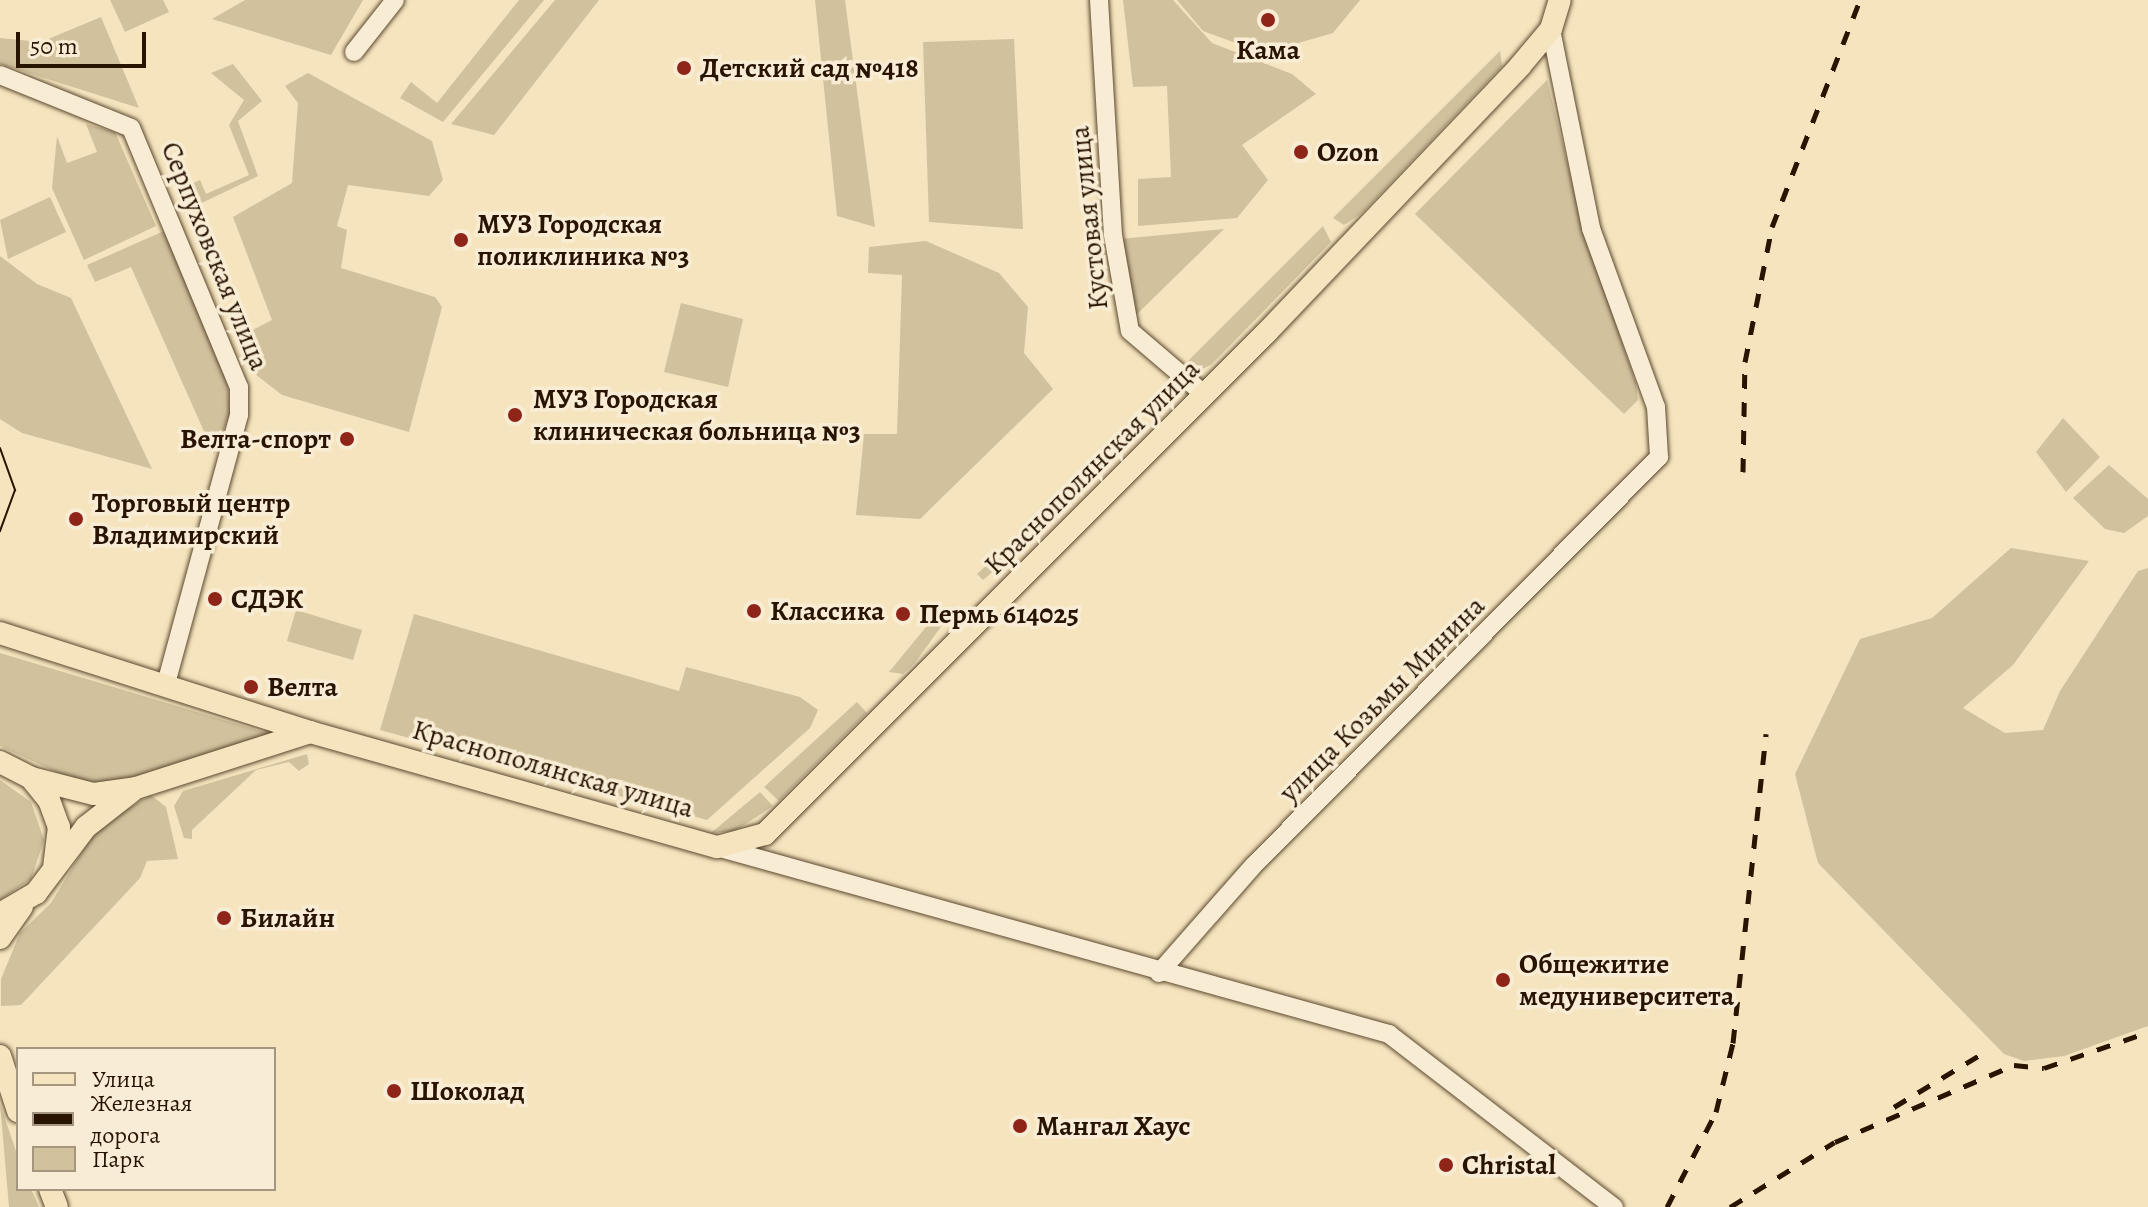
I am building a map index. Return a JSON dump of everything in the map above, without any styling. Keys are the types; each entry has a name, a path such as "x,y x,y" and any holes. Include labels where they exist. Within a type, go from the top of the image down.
{"main road":[{"name":"Краснополянская улица","path":"0,633 310,732 717,847 765,834 1205,395 1551,29 1560,0"},
{"path":"0,762 31,778 94,794 136,788 310,732"},
{"path":"31,778 55,813 53,870"},
{"path":"0,938 86,827 136,788"},
{"path":"0,914 25,902"},
{"path":"0,1056 16,1105"}],"street":[{"path":"354,52 395,0"},
{"name":"Кустовая улица","path":"1099,0 1113,235 1130,331 1205,395"},
{"name":"улица Козьмы Минина","path":"1159,973 1254,865 1619,505 1659,457 1656,407 1591,228 1551,29"},
{"name":"Серпуховская улица","path":"0,75 131,128 239,387 239,415 166,684"},
{"path":"765,834 770,862"},
{"path":"717,847 1159,973 1389,1034 1614,1207"}],"green space":[{"path":"110,0 163,0 169,12 125,32"},
{"path":"245,0 363,0 331,55 212,19"},
{"path":"519,0 544,0 443,122 400,98 411,82 437,103"},
{"path":"555,0 599,0 494,135 451,124"},
{"path":"815,0 845,0 875,227 837,216"},
{"path":"1123,0 1173,0 1212,43 1292,74 1316,94 1242,145 1268,180 1237,218 1138,226 1138,179 1171,177 1167,86 1133,87"},
{"name":"Кама","path":"1177,0 1360,0 1333,33 1263,53 1203,31"},
{"path":"101,17 139,108 0,64 0,38 41,42"},
{"path":"1014,39 1023,229 929,222 923,42"},
{"path":"1500,51 1502,66 1362,213 1344,225 1333,218"},
{"path":"233,64 262,101 238,121 258,176 187,210 178,190 200,180 206,194 249,175 229,125 244,100 211,73"},
{"path":"308,73 432,141 443,180 429,196 348,185 337,226 347,230 341,268 435,297 442,307 409,432 282,395 255,374 237,338 272,320 233,217 292,183 298,103 285,86"},
{"path":"1547,80 1577,203 1636,384 1638,400 1624,414 1415,214"},
{"path":"86,124 115,132 156,226 84,260 52,188 57,136 67,163 97,152"},
{"path":"50,197 66,232 8,259 0,220"},
{"path":"1323,226 1331,242 1211,365 1195,372 1184,365"},
{"path":"1224,229 1133,318 1120,239"},
{"path":"164,231 227,376 230,413 214,454 131,267 95,282 87,265"},
{"path":"926,241 999,273 1028,307 1024,353 1053,389 920,519 856,515 864,434 897,434 902,275 868,273 869,247"},
{"path":"0,256 37,284 71,298 152,469 22,433 0,419"},
{"path":"681,303 743,319 728,387 664,372"},
{"path":"2063,418 2100,457 2066,492 2036,452"},
{"path":"2109,465 2148,499 2148,516 2124,533 2105,529 2073,498"},
{"path":"1036,519 1045,528 983,580 977,574"},
{"path":"2011,548 2089,561 2013,665 1963,708 2005,733 2043,730 2060,691 2138,571 2148,568 2148,1026 2064,1056 2024,1061 2004,1054 1818,863 1795,774 1860,639 1932,618"},
{"path":"296,610 362,630 353,660 287,641"},
{"path":"414,614 679,691 686,667 800,697 818,710 810,728 707,820 380,730"},
{"path":"935,616 943,624 914,664 903,674 889,672"},
{"path":"0,653 270,734 95,790 0,746"},
{"path":"857,702 867,713 779,801 764,787"},
{"path":"307,754 309,764 299,771 289,762 256,770 192,830 192,839 184,838 174,806 183,791"},
{"path":"0,780 31,802 44,840 31,879 0,900"},
{"path":"760,792 773,806 735,831 711,833"},
{"path":"151,795 166,807 178,859 147,861 140,878 21,1005 1,1006 1,979 20,933 51,903 97,827"},
{"path":"0,1104 16,1151 16,1191 32,1191 39,1207 9,1207"}],"tram line":[{"path":"0,448 15,490 0,531"}],"railway":[{"path":"1743,472 1745,362 1772,227 1860,0"},
{"path":"1667,1207 1716,1112 1733,1043 1766,734"},
{"path":"1730,1207 1835,1142 2014,1065 2044,1068 2148,1032"},
{"path":"1894,1107 1980,1055"}],"place":[{"name":"Кама","path":"1268,20"},
{"name":"Детский сад №418","path":"684,68"},
{"name":"Ozon","path":"1301,152"},
{"name":"МУЗ Городская поликлиника №3","path":"461,240"},
{"name":"МУЗ Городская клиническая больница №3","path":"515,415"},
{"name":"Велта-спорт","path":"347,439"},
{"name":"Торговый центр Владимирский","path":"76,519"},
{"name":"СДЭК","path":"215,599"},
{"name":"Классика","path":"754,611"},
{"name":"Пермь 614025","path":"903,614"},
{"name":"Велта","path":"251,687"},
{"name":"Билайн","path":"224,918"},
{"name":"Общежитие медуниверситета","path":"1503,980"},
{"name":"Шоколад","path":"394,1091"},
{"name":"Мангал Хаус","path":"1020,1126"},
{"name":"Christal","path":"1446,1165"}]}
